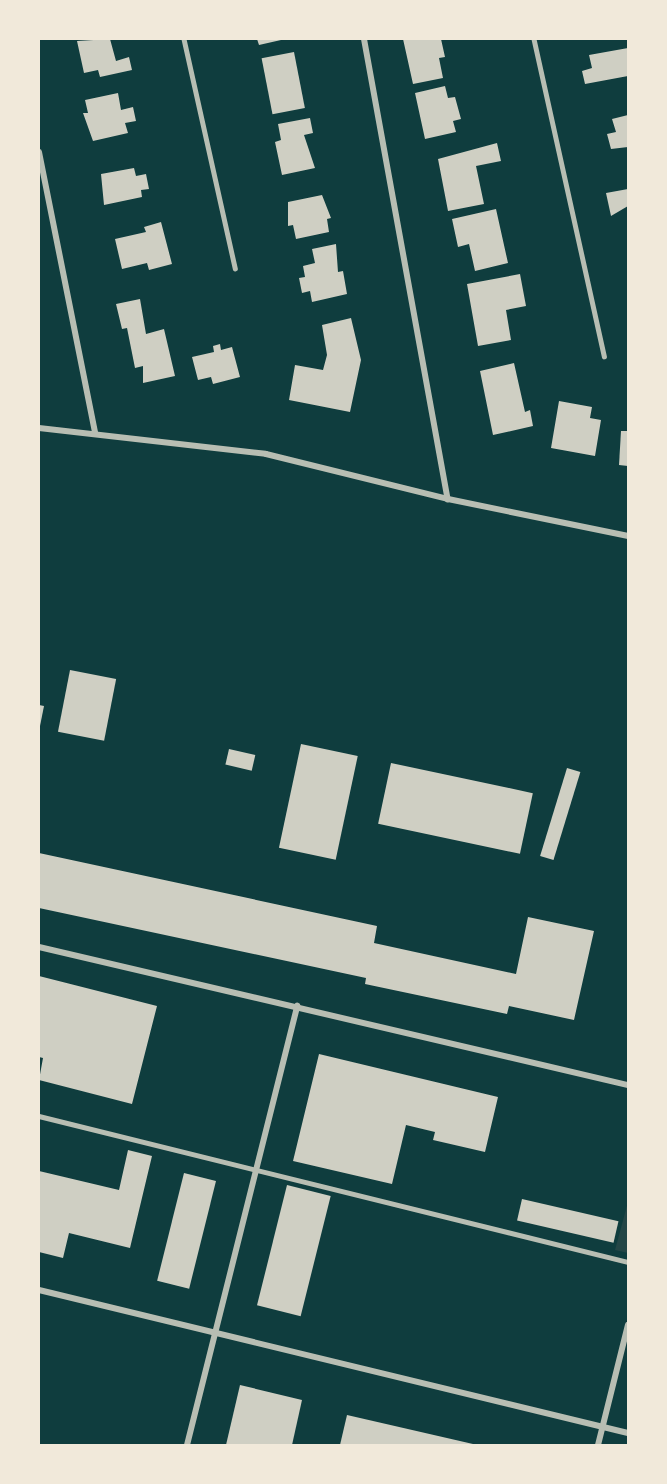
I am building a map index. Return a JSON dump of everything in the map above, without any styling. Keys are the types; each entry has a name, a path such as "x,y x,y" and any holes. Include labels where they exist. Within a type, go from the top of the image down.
{"street":[{"path":"364,39 448,499"},
{"path":"39,152 95,432"},
{"path":"39,428 95,432 266,454 448,499 628,536"},
{"path":"39,947 628,1085"},
{"path":"187,1445 297,1006"},
{"path":"39,1290 628,1433"},
{"path":"598,1445 628,1324"}],"lane":[{"path":"184,39 235,268"},
{"path":"534,39 604,356"},
{"path":"39,1116 255,1173 628,1262"}],"shaded area":[{"path":"628,1202 628,1253 615,1250"}],"building":[{"path":"110,39 116,61 129,57 132,70 100,77 98,70 84,73 77,41"},
{"path":"257,39 281,39 281,40 259,45"},
{"path":"403,39 441,39 445,57 439,58 443,78 413,84"},
{"path":"628,48 628,76 585,84 582,71 592,68 589,55"},
{"path":"294,52 305,108 272,114 262,58"},
{"path":"445,86 448,98 455,97 461,119 453,121 456,132 425,139 415,93"},
{"path":"118,93 121,110 133,107 136,121 125,123 128,133 93,141 83,113 88,113 85,100"},
{"path":"628,115 628,147 611,149 607,134 616,132 612,119"},
{"path":"310,118 313,133 304,135 315,168 282,175 275,142 281,140 278,124"},
{"path":"497,143 501,161 476,166 484,204 448,211 438,159"},
{"path":"134,168 136,176 146,174 149,189 141,190 142,197 104,205 101,174"},
{"path":"628,189 628,206 611,216 606,193"},
{"path":"322,195 331,218 327,219 329,232 296,239 293,225 288,226 288,202"},
{"path":"496,209 508,263 475,271 469,244 458,247 452,219"},
{"path":"161,222 172,264 149,270 147,263 122,269 115,239 146,232 144,227"},
{"path":"336,244 338,272 343,271 347,294 312,302 310,291 302,293 299,278 305,277 303,266 315,263 312,249"},
{"path":"520,274 526,306 506,310 511,340 478,346 467,284"},
{"path":"140,299 146,334 164,329 175,376 143,383 143,366 135,368 127,328 122,329 116,304"},
{"path":"351,318 361,360 350,412 289,400 295,365 323,370 327,355 322,325"},
{"path":"220,344 221,350 232,347 240,377 213,384 211,377 198,380 192,357 214,352 213,346"},
{"path":"514,363 525,412 530,410 533,426 493,435 480,371"},
{"path":"559,401 592,407 590,418 601,420 595,456 551,448"},
{"path":"621,431 628,431 628,466 619,465"},
{"path":"70,670 116,679 104,741 58,732"},
{"path":"39,705 44,706 40,726 39,726"},
{"path":"301,744 358,756 336,860 279,848"},
{"path":"229,749 255,755 252,771 225,765"},
{"path":"391,763 533,793 520,854 378,824"},
{"path":"567,768 580,772 553,860 540,856"},
{"path":"39,853 377,926 374,943 516,974 528,917 594,931 574,1020 509,1006 507,1014 365,984 366,978 39,908"},
{"path":"39,976 157,1006 132,1104 39,1080 43,1058 39,1057"},
{"path":"319,1054 498,1097 485,1152 433,1140 435,1132 406,1125 392,1184 293,1161"},
{"path":"128,1150 152,1156 130,1248 69,1233 63,1258 39,1252 39,1171 119,1190"},
{"path":"184,1173 216,1181 189,1289 157,1281"},
{"path":"287,1185 331,1196 301,1316 257,1305"},
{"path":"522,1199 618,1221 614,1243 517,1220"},
{"path":"240,1385 302,1400 292,1445 226,1445"},
{"path":"347,1415 473,1444 473,1445 340,1445"}]}
